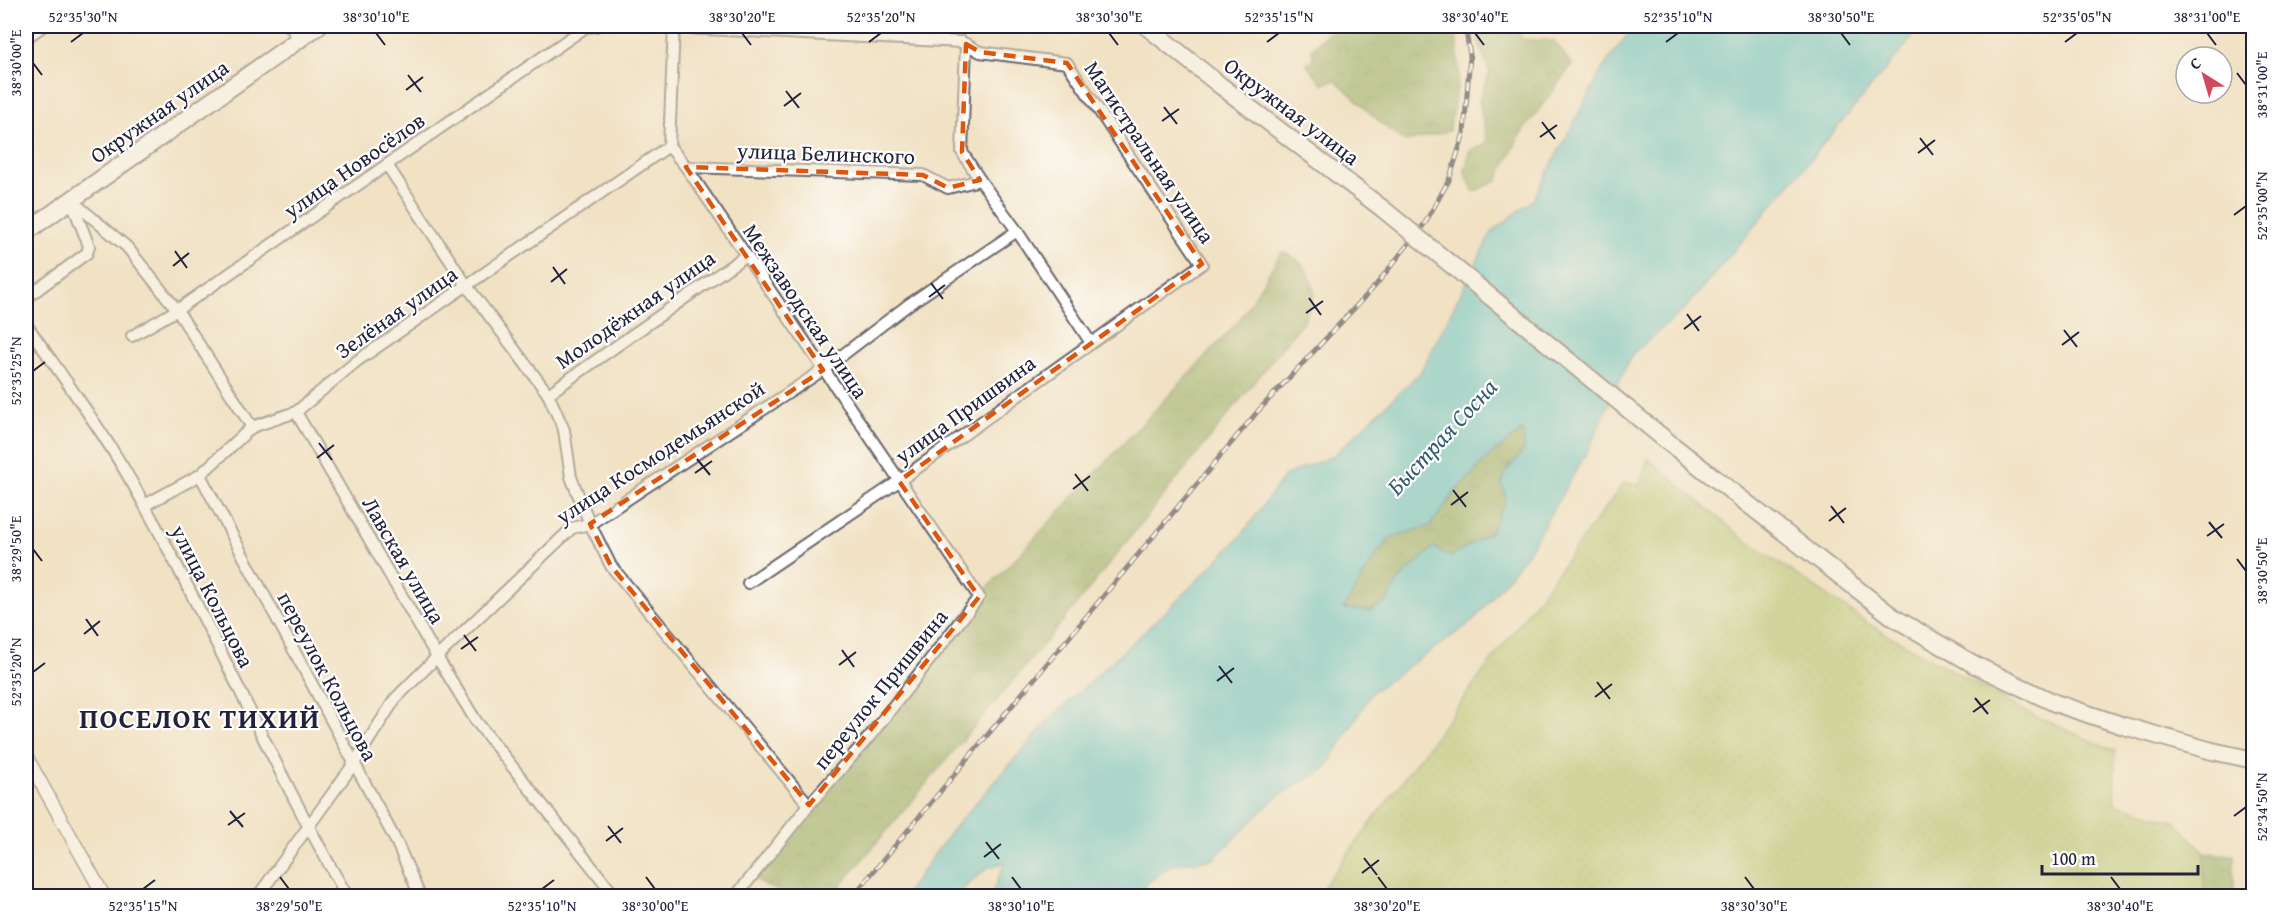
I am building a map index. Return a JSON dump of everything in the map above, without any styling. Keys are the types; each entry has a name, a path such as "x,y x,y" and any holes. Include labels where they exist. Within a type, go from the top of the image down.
{"highway":[{"name":"Окружная улица","path":"26,232 294,32 318,26"},
{"name":"Окружная улица","path":"1146,26 1383,209 1667,441 1893,617 1975,664 2055,703 2146,732 2253,760"}],"street":[{"path":"26,38 43,26"},
{"name":"улица Новосёлов","path":"132,336 177,310 586,27 596,26"},
{"path":"645,26 674,27 669,146"},
{"name":"Магистральная улица","path":"674,27 962,42 980,52 1067,63 1202,264"},
{"path":"966,44 962,152 1091,343"},
{"name":"Межзаводская улица","path":"669,146 686,167 744,256 979,597"},
{"name":"Зелёная улица","path":"145,504 200,475 252,427 296,412 357,361 669,146"},
{"path":"387,165 467,286 548,394 564,430 571,477 590,524 611,566 809,805 736,897"},
{"name":"улица Белинского","path":"686,167 923,175 948,188 980,180"},
{"path":"26,298 87,253 89,246 71,200"},
{"path":"71,200 127,248 177,310 252,427"},
{"name":"улица Космодемьянской","path":"258,897 353,765 395,699 572,528 590,524 823,370 908,305 1017,231"},
{"name":"Молодёжная улица","path":"548,394 744,256"},
{"name":"улица Пришвина","path":"748,583 899,481 1202,264"},
{"name":"улица Кольцова","path":"26,324 83,404 145,504 307,826 347,897"},
{"name":"Лавская улица","path":"296,412 436,657 476,721 615,897"},
{"name":"переулок Кольцова","path":"200,475 396,843 420,897"},
{"name":"переулок Пришвина","path":"809,805 870,736 979,597"},
{"path":"26,756 104,897"}],"highlighted area":[{"path":"966,44 980,52 1067,63 1202,264 899,481 979,597 809,805 611,566 590,524 823,370 686,167 923,175 948,188 980,180 962,152"}],"green space":[{"path":"1334,26 1456,26 1459,77 1449,131 1407,142 1378,121 1335,80 1323,84 1306,64 1313,59 1312,49"},
{"path":"1476,26 1520,26 1521,39 1554,41 1572,65 1520,135 1497,181 1474,192 1465,173 1469,151 1487,143 1479,100 1490,72 1481,49"},
{"path":"1282,252 1301,263 1313,286 1315,294 1304,320 1072,610 832,896 810,897 780,892 752,877 979,597 1239,321"},
{"path":"1523,430 1525,450 1506,471 1502,484 1506,499 1491,532 1464,550 1398,581 1388,601 1370,611 1342,609 1376,555 1391,537 1430,526 1456,491 1488,457"},
{"path":"1648,459 1745,540 1872,626 2026,712 2115,751 2114,803 2176,822 2205,853 2204,896 1320,896 1324,886 1624,483 1640,484"},
{"path":"2205,853 2234,855 2234,896 2204,896"}],"water":[{"name":"Быстрая Сосна","path":"1634,26 1922,26 1685,309 1632,354 1588,450 1526,555 1472,622 1372,692 1325,769 1276,797 1213,859 1173,864 1146,884 1139,896 991,896 1005,862 987,868 955,896 904,896 953,829 1049,720 1178,600 1241,536 1285,475 1333,456 1420,373 1492,232 1533,200 1603,68","holes":["1523,430 1525,450 1506,471 1502,484 1506,499 1491,532 1450,557 1434,547 1398,581 1388,601 1370,611 1343,609 1376,555 1391,537 1430,526 1456,491 1488,457"]}],"railway":[{"path":"853,896 1258,411 1376,285 1425,223 1449,180 1464,133 1470,55 1465,26"}],"district":[{"name":"ПОСЕЛОК ТИХИЙ","path":"200,718"}]}
